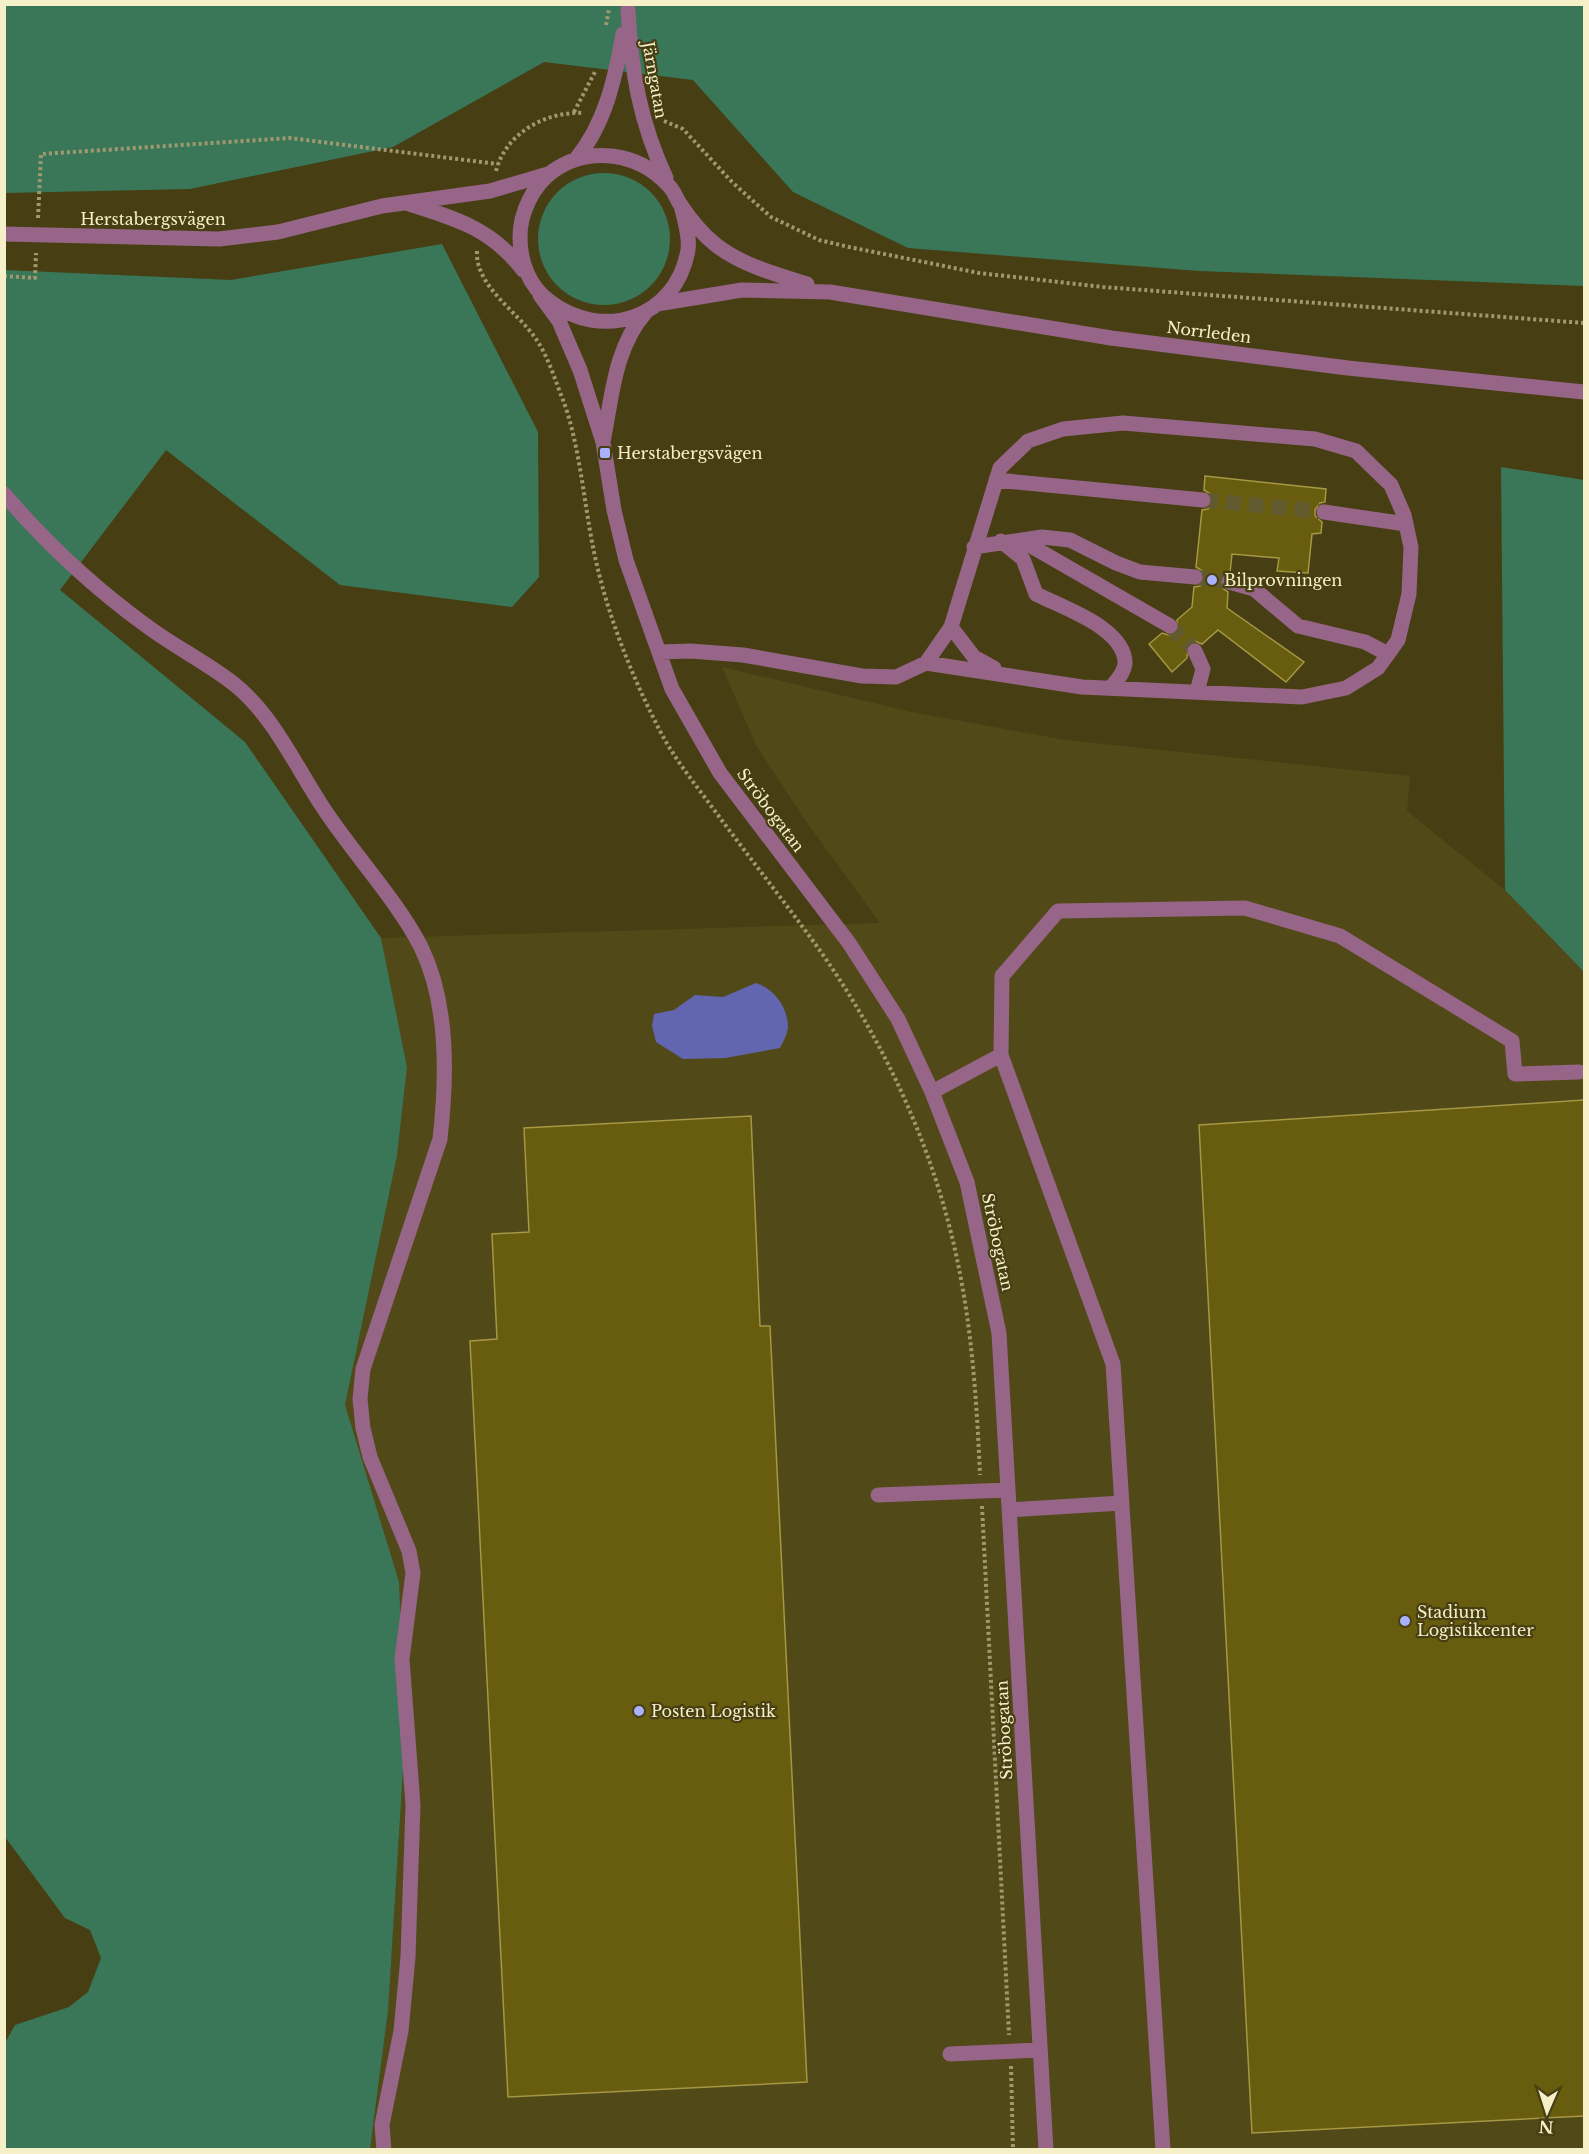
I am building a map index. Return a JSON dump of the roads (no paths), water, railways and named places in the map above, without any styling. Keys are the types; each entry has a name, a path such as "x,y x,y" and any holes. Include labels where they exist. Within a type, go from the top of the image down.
{"street":[{"name":"Järngatan","path":"576,159 590,142 603,114 628,7"},
{"name":"Järngatan","path":"628,7 630,55 642,118 670,187"},
{"path":"604,154 623,157 655,172 670,187 699,229 733,256 830,292 766,288 742,290 651,308 615,322 598,322 563,312 540,295 527,275 520,238 521,221 532,194 548,174 576,159 604,154"},
{"name":"Herstabergsvägen","path":"4,234 219,239 278,232 371,208 454,194 490,191 548,174"},
{"name":"Herstabergsvägen","path":"406,203 460,220 493,238 511,253 527,275"},
{"path":"651,308 678,280 688,249 681,205"},
{"name":"Norrleden","path":"830,292 1111,338 1348,369 1584,392"},
{"name":"Ströbogatan","path":"540,295 559,321 568,341 603,442 614,510 626,560 672,689 720,773 849,943 898,1019 932,1092 967,1182 999,1333 1045,2147"},
{"name":"Ströbogatan","path":"603,442 616,373 624,345 630,330 651,308"},
{"path":"658,652 690,651 743,655 862,676 896,676 926,663 1004,673 1082,687 1302,697 1346,688 1378,668 1398,640 1409,594 1411,547 1406,524 1391,485 1356,451 1315,439 1123,423 1063,429 1028,441 1000,468 951,627 926,663"},
{"path":"996,480 1203,500"},
{"path":"4,494 30,524 88,580 143,624 234,684 258,707 322,806 421,947 440,1011 444,1070 444,1103 440,1139 363,1370 360,1399 363,1428 370,1457 409,1551 413,1573 402,1659 413,1805 410,1922 400,2031 382,2125 384,2150"},
{"path":"1324,512 1406,524"},
{"path":"974,547 1002,541 1042,537 1070,540 1140,572 1195,578"},
{"path":"1002,541 1031,546 1170,626"},
{"path":"1002,541 1023,559 1036,594 1106,630 1120,644 1125,663 1111,688"},
{"path":"1229,582 1254,589 1298,626 1365,642 1388,654"},
{"path":"951,627 974,657 1004,673"},
{"path":"1195,651 1203,669 1197,692"},
{"path":"1163,2150 1113,1364 1001,1055 1002,976 1058,911 1245,908 1340,936 1512,1041 1515,1074 1580,1072"},
{"path":"932,1092 1001,1055"},
{"path":"878,1495 1008,1490"},
{"path":"1009,1510 1122,1503"},
{"path":"950,2054 1040,2050"}],"water":[{"path":"756,983 774,994 785,1012 788,1029 780,1048 725,1058 683,1059 656,1042 652,1026 654,1014 674,1010 695,995 723,997"}],"tunnel":[{"path":"1203,500 1324,512"},
{"path":"1195,577 1229,582"},
{"path":"1170,626 1195,651"}],"place":[{"name":"Herstabergsvägen","path":"605,453"},
{"name":"Bilprovningen","path":"1212,580"},
{"name":"Stadium Logistikcenter","path":"1405,1621"},
{"name":"Posten Logistik","path":"639,1711"}]}
